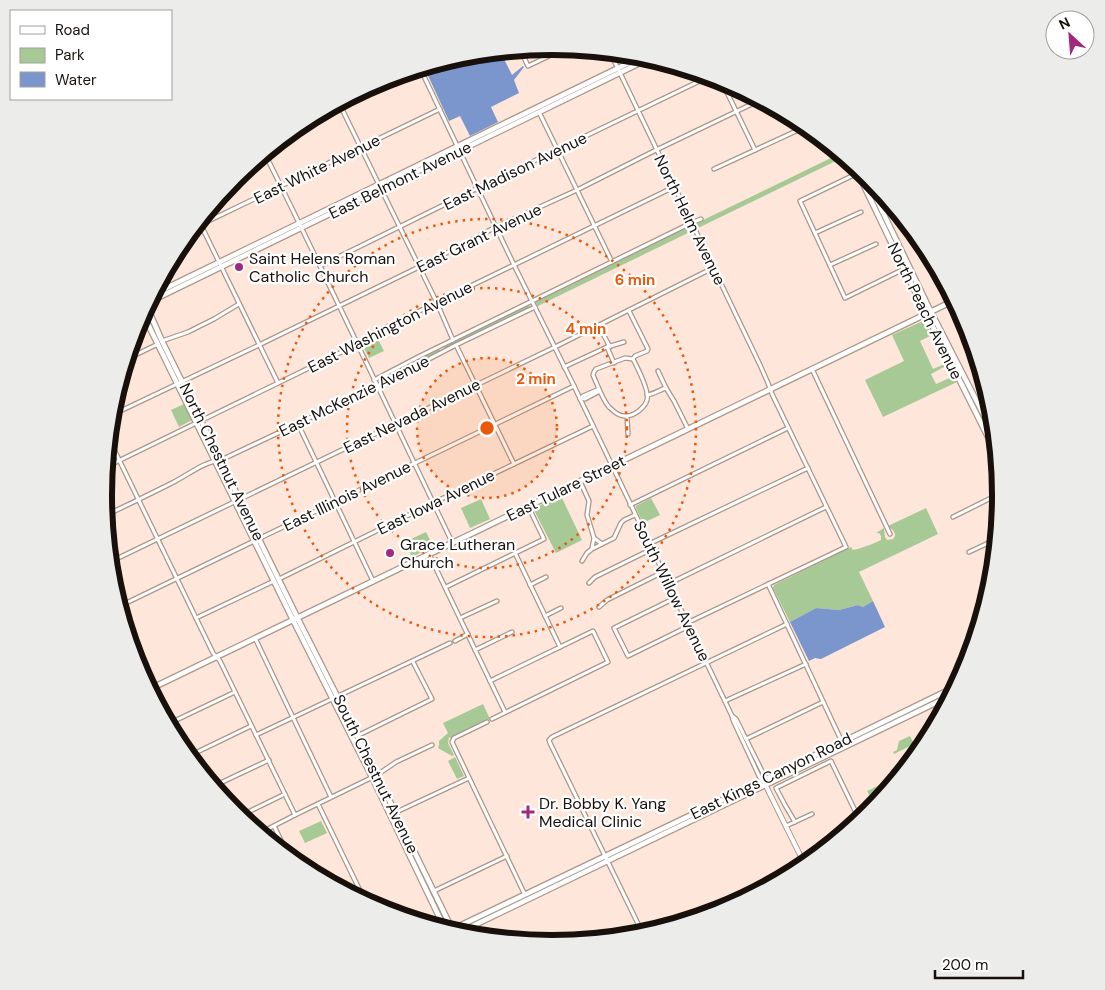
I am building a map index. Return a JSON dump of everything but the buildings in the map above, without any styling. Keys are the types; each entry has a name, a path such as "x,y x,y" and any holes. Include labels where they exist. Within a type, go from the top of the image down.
{"main road":[{"name":"East Belmont Avenue","path":"618,71 633,62"},
{"name":"East Belmont Avenue","path":"163,290 301,226 538,109 638,63"},
{"name":"North Peach Avenue","path":"863,183 904,269 928,313"},
{"path":"869,189 873,194"},
{"name":"North Peach Avenue","path":"875,196 928,313 989,439"},
{"name":"East Belmont Avenue","path":"160,297 221,264"},
{"name":"East Tulare Street","path":"156,686 948,303"},
{"path":"928,313 986,420"},
{"name":"North Chestnut Avenue","path":"151,317 160,343"},
{"name":"North Chestnut Avenue","path":"148,323 199,421 295,619"},
{"name":"North Chestnut Avenue","path":"257,539 264,561 269,565 276,580"},
{"name":"South Chestnut Avenue","path":"295,619 412,853 441,921"},
{"name":"East Kings Canyon Road","path":"764,783 842,742 946,691"},
{"name":"South Chestnut Avenue","path":"335,698 357,736 374,776"},
{"name":"East Kings Canyon Road","path":"461,925 942,700"},
{"name":"South Chestnut Avenue","path":"412,853 434,891 448,922"},
{"name":"East Kings Canyon Road","path":"469,927 606,858"}],"street":[{"path":"523,56 528,66 551,55"},
{"name":"North Helm Avenue","path":"613,59 846,547 768,584"},
{"name":"South Willow Avenue","path":"424,74 514,265 581,399 725,701 732,720 801,858"},
{"name":"East Madison Avenue","path":"320,266 701,80"},
{"path":"726,90 755,150"},
{"name":"East Grant Avenue","path":"121,411 419,267 496,227 577,190 754,104"},
{"path":"342,109 453,340"},
{"name":"East White Avenue","path":"211,218 440,109"},
{"path":"538,109 612,262"},
{"path":"714,169 798,130"},
{"path":"268,160 452,542"},
{"path":"854,175 800,201 845,298 904,269"},
{"name":"East Washington Avenue","path":"113,464 357,344 368,336 674,187"},
{"path":"815,233 861,212"},
{"name":"East McKenzie Avenue","path":"374,380 691,223 701,220"},
{"path":"202,228 278,383"},
{"path":"830,265 876,244"},
{"name":"East Nevada Avenue","path":"117,559 555,348 713,268"},
{"path":"136,355 188,332 239,304"},
{"name":"East McKenzie Avenue","path":"113,513 205,465 218,461 298,424 535,307"},
{"path":"630,311 648,349 633,359"},
{"path":"602,332 614,362"},
{"path":"564,367 608,347 624,342"},
{"path":"456,345 514,464"},
{"path":"440,346 444,352"},
{"path":"625,358 633,359 643,381 647,399 642,408 635,414 619,415 605,401 593,375 596,369 625,358"},
{"path":"812,369 890,534"},
{"path":"658,371 688,429"},
{"name":"East Illinois Avenue","path":"126,603 574,386"},
{"path":"647,395 666,388"},
{"path":"599,390 585,399 581,399 583,396 599,390"},
{"path":"627,416 628,434"},
{"path":"298,424 373,581"},
{"name":"East Iowa Avenue","path":"196,618 593,426"},
{"path":"630,505 788,428"},
{"path":"115,450 212,653 220,661 295,815"},
{"path":"649,544 808,468"},
{"path":"580,481 589,501 587,515 594,538 592,549"},
{"path":"953,517 992,498"},
{"path":"446,587 544,539 528,505"},
{"path":"668,584 826,507"},
{"path":"582,561 592,549 614,538 621,523 635,515"},
{"path":"594,538 602,544"},
{"path":"969,552 990,542"},
{"path":"589,583 595,577 652,549"},
{"path":"515,553 560,647"},
{"path":"429,554 505,712"},
{"path":"599,607 607,600 663,572"},
{"path":"530,585 546,577"},
{"path":"675,598 614,628 618,640 628,656 768,584 842,742"},
{"path":"460,618 497,601"},
{"path":"545,616 561,608"},
{"path":"639,927 549,740 787,624"},
{"path":"490,681 593,631 608,662 492,719"},
{"path":"475,650 512,632"},
{"path":"455,641 468,634"},
{"path":"255,638 331,797"},
{"path":"256,736 450,643"},
{"path":"357,736 432,699 412,662"},
{"path":"725,701 806,664"},
{"path":"175,721 235,692"},
{"path":"746,739 823,702"},
{"name":"South Willow Avenue","path":"732,716 736,719 764,775 764,783"},
{"path":"487,722 452,740 452,744 525,895"},
{"path":"196,753 251,726"},
{"path":"267,830 374,776 396,762 432,744"},
{"path":"220,783 268,760"},
{"path":"795,822 776,788 831,761 856,813"},
{"path":"393,814 469,778"},
{"path":"248,812 285,794"},
{"path":"318,804 360,891"},
{"path":"786,826 812,814"},
{"path":"274,826 281,841"},
{"path":"434,891 507,856"}],"green space":[{"path":"834,157 838,160 698,228 695,224"},
{"path":"688,227 692,231 538,306 536,303 536,300"},
{"path":"527,305 530,306 529,308 444,348 445,345"},
{"path":"923,321 932,335 920,341 933,369 947,363 948,365 931,374 936,384 954,376 957,382 883,417 865,380 904,361 892,335"},
{"path":"377,337 384,351 369,358 363,346"},
{"path":"437,349 440,350 440,353 380,382 415,361"},
{"path":"184,404 192,420 179,427 171,410"},
{"path":"561,496 582,540 556,553 534,508"},
{"path":"651,498 660,515 643,523 636,506"},
{"path":"481,499 490,519 470,528 461,508"},
{"path":"926,508 938,534 859,572 873,601 863,607 858,605 839,610 816,608 790,622 773,588 774,585 851,547 853,550 881,540 879,533 876,533 884,528 887,540 893,539 895,536 894,532 888,526"},
{"path":"426,532 433,546 412,557 408,549 412,547 409,540"},
{"path":"483,704 490,719 451,739 449,737 448,743 454,755 452,756 438,748 439,741 448,733 443,723"},
{"path":"910,736 914,744 894,754 893,752 897,750 899,741"},
{"path":"455,757 464,776 457,779 448,761"},
{"path":"885,782 871,798 867,791"},
{"path":"321,821 327,833 305,843 299,831"}],"water":[{"path":"504,58 512,75 524,67 514,80 519,93 491,107 498,122 470,136 460,116 449,121 427,73 467,63"},
{"path":"873,601 885,627 821,659 815,658 809,661 790,622 816,608 839,610 858,605 863,607"}],"place":[{"name":"Saint Helens Roman Catholic Church","path":"239,267"},
{"name":"Grace Lutheran Church","path":"390,553"},
{"name":"Dr. Bobby K. Yang Medical Clinic","path":"528,812"}]}
